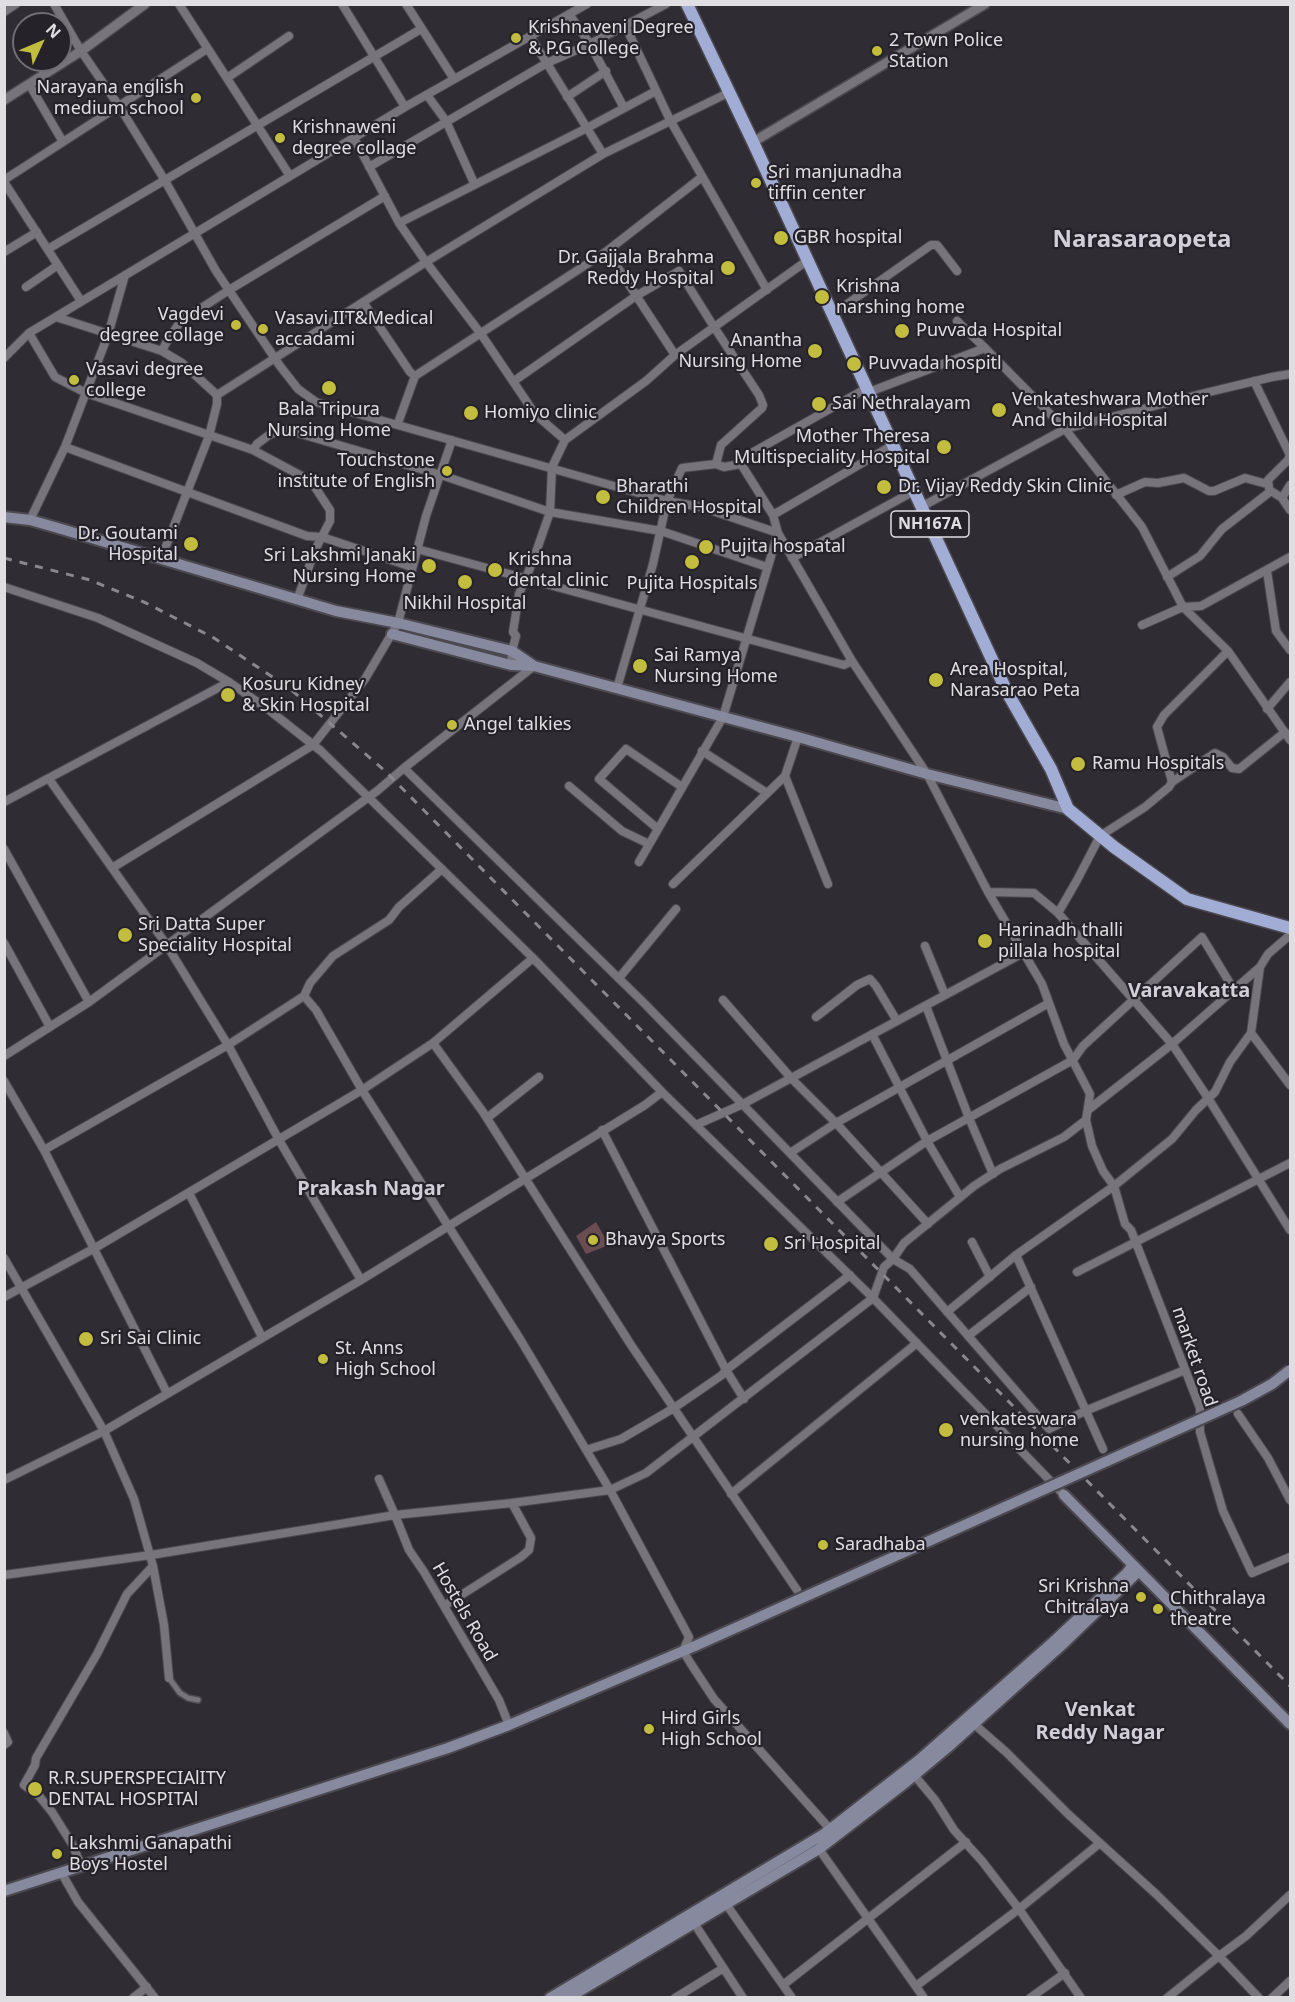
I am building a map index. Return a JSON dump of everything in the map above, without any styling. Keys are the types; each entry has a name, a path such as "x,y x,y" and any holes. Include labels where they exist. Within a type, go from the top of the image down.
{"highway":[{"name":"NH167A","path":"687,4 730,92 1007,692 1051,770 1068,809 1100,836 1186,899 1290,928"}],"main road":[{"path":"4,516 30,520 336,611 398,623 512,651 534,666"},
{"path":"392,634 511,665 534,666 927,774 1068,809"},
{"path":"4,1890 448,1748 509,1725 695,1646 1241,1401 1272,1384 1290,1370"},
{"path":"1065,1495 1290,1724"},
{"path":"568,1998 819,1849 914,1775 974,1724 1064,1643 1136,1568"},
{"path":"550,1998 830,1829 919,1760 1052,1643 1126,1574 1136,1568"}],"street":[{"path":"4,12 16,4"},
{"path":"54,4 81,51 119,106 164,179 193,234 274,359 298,389 316,402 552,466 667,501 701,507 778,533"},
{"path":"4,100 81,51 145,4"},
{"path":"180,4 290,176"},
{"path":"342,4 405,107"},
{"path":"406,4 454,79"},
{"path":"4,358 29,333 81,301 405,107 587,4"},
{"path":"369,167 547,63 591,44 666,4"},
{"path":"753,142 985,4"},
{"path":"568,14 591,44 624,108"},
{"path":"625,25 670,120 767,290"},
{"path":"48,249 421,29"},
{"path":"227,78 289,36"},
{"path":"530,36 603,154"},
{"path":"81,301 4,181 207,49"},
{"path":"567,97 606,71"},
{"path":"29,84 63,142"},
{"path":"399,223 656,91"},
{"path":"217,395 426,262 603,154 730,92"},
{"path":"427,95 446,121 474,183"},
{"path":"354,138 399,223 426,262 482,334 535,414 565,440"},
{"path":"398,423 415,376 607,251 702,177"},
{"path":"162,351 180,322 385,196"},
{"path":"4,252 37,232"},
{"path":"833,314 931,246 937,245 957,271"},
{"path":"607,251 675,355"},
{"path":"511,665 519,594 550,512 552,466 565,440 646,381 675,355 808,260"},
{"path":"26,287 58,265"},
{"path":"514,381 636,296 679,271 759,394 763,405 721,446 716,464"},
{"path":"30,520 65,447 86,393 108,335 125,275"},
{"path":"363,302 415,376"},
{"path":"56,317 162,351 183,363 217,395 210,436 160,559"},
{"path":"957,321 1065,429 1142,527 1184,608 1228,651 1290,740"},
{"path":"29,333 55,377 86,393 253,450 311,481 330,510 330,520 315,550 297,600"},
{"path":"617,688 661,531 667,501 682,468 716,464 724,467 741,464 748,455 868,390 985,348"},
{"path":"921,507 1065,429 1290,374"},
{"path":"1254,381 1290,454 1288,460 1268,480 1269,487"},
{"path":"253,450 269,435 284,429 441,475 550,512 661,531 767,567"},
{"path":"112,868 313,745 365,680 398,623 417,549 452,440"},
{"path":"773,515 893,445"},
{"path":"65,447 307,536 322,537 412,567"},
{"path":"4,1575 151,1555 395,1515 610,1490 646,1473 694,1438 873,1298 884,1267 904,1243 960,1197 993,1174 1064,1137 1086,1120 1090,1094 1064,1044 1042,984 988,892 927,774 852,661 778,533 773,515 741,464"},
{"path":"1116,495 1145,482 1158,483 1184,478 1214,492 1245,478 1269,487 1282,498 1290,510"},
{"path":"1282,498 1290,485"},
{"path":"1167,577 1200,556 1222,529 1269,487"},
{"path":"792,558 914,491"},
{"path":"639,862 723,717 778,533"},
{"path":"417,549 844,665 852,661"},
{"path":"1142,625 1184,608 1201,606 1290,557"},
{"path":"1267,571 1276,631 1290,650"},
{"path":"4,587 98,618 197,663 230,682 313,745 533,958 662,1092 850,1275 1065,1495"},
{"path":"1172,782 1157,727 1164,715 1228,651"},
{"path":"4,1056 88,1002 369,797 534,666"},
{"path":"4,802 230,682"},
{"path":"1267,709 1290,682"},
{"path":"1058,913 1077,882 1100,836 1145,807 1172,782 1215,753 1223,757 1232,768 1239,769 1285,732"},
{"path":"673,884 785,776 798,737"},
{"path":"658,829 599,779 626,749 682,787"},
{"path":"702,751 767,793"},
{"path":"404,768 619,978 893,1259 910,1269 1049,1429 1085,1411 1185,1370"},
{"path":"785,776 828,884"},
{"path":"49,779 166,944 228,1045 279,1140 361,1280"},
{"path":"569,786 622,831 649,844"},
{"path":"4,849 88,1002"},
{"path":"44,1150 228,1045 304,996 310,983 333,956 389,920 442,869"},
{"path":"988,892 1034,893 1058,913 1172,1044 1290,1230"},
{"path":"619,978 676,909"},
{"path":"1088,1110 1172,1044 1260,967 1268,954 1290,935"},
{"path":"837,1202 927,1141 1073,1060 1083,1046 1202,937 1234,990"},
{"path":"4,943 50,1027"},
{"path":"925,946 945,995"},
{"path":"696,1125 743,1104 1023,952"},
{"path":"4,1297 95,1248 362,1090 433,1043 533,958"},
{"path":"947,1312 1016,1255 1114,1186 1172,1139 1215,1092 1230,1062 1251,1033 1260,967"},
{"path":"816,1017 857,985 870,979 897,1021"},
{"path":"304,996 316,1010 362,1090 520,1339 610,1490 690,1637 683,1651 714,1699 830,1829"},
{"path":"723,1000 791,1078 836,1123 928,1224"},
{"path":"790,1153 836,1123 1048,1003"},
{"path":"926,1005 993,1174"},
{"path":"1251,1033 1290,1085"},
{"path":"872,1034 927,1141 960,1197"},
{"path":"433,1043 487,1118 632,1345 797,1590"},
{"path":"487,1118 539,1077"},
{"path":"4,1081 44,1150 167,1393"},
{"path":"4,1479 104,1431 361,1280 645,1105 662,1092"},
{"name":"market road","path":"1086,1120 1092,1146 1103,1171 1114,1186 1125,1224 1131,1230 1200,1408 1200,1432 1223,1511 1252,1573 1290,1557"},
{"path":"602,1130 726,1370 744,1399"},
{"path":"1077,1272 1290,1162"},
{"path":"189,1193 262,1337"},
{"path":"972,1242 990,1277"},
{"path":"1016,1255 1103,1449"},
{"path":"4,1258 104,1431 134,1499 151,1555 164,1625 170,1678 180,1693 198,1700"},
{"path":"586,1450 621,1439 674,1408 722,1375 850,1275"},
{"path":"968,1336 1031,1287"},
{"path":"731,1494 916,1343"},
{"path":"1238,1414 1268,1458 1290,1500"},
{"name":"Hostels Road","path":"379,1479 409,1550 499,1700 509,1725"},
{"path":"444,1606 529,1550 531,1538 512,1503"},
{"path":"81,1865 72,1844 52,1812 39,1796 24,1785 35,1765 36,1758 97,1654 127,1594 153,1566"},
{"path":"974,1724 1219,1956 1260,1998"},
{"path":"4,1733 8,1742 4,1745"},
{"path":"914,1775 935,1800 954,1830 1019,1909 1081,1998"},
{"path":"783,1985 966,1842"},
{"path":"916,1986 1019,1909 1100,1843"},
{"path":"819,1849 924,1998"},
{"path":"62,1872 78,1902 155,1998"},
{"path":"1167,1998 1245,1936 1290,1895"},
{"path":"726,1904 792,1998"},
{"path":"694,1923 743,1998"},
{"path":"675,1998 722,1969"},
{"path":"1030,1998 1065,1974"},
{"path":"1272,1998 1290,1981"},
{"path":"132,1998 147,1987"}],"shaded area":[{"name":"Bhavya Sports","path":"596,1222 609,1245 586,1254 576,1236"}],"railway":[{"path":"4,558 90,580 146,603 214,638 289,688 384,770 1290,1686"}],"place":[{"name":"Krishnaveni Degree & P.G College","path":"516,38"},
{"name":"2 Town Police Station","path":"877,51"},
{"name":"Narayana english medium school","path":"196,98"},
{"name":"Krishnaweni degree collage","path":"280,138"},
{"name":"Sri manjunadha tiffin center","path":"756,183"},
{"name":"GBR hospital","path":"781,238"},
{"name":"Dr. Gajjala Brahma Reddy Hospital","path":"728,268"},
{"name":"Krishna narshing home","path":"822,297"},
{"name":"Vagdevi degree collage","path":"236,325"},
{"name":"Vasavi IIT&Medical accadami","path":"263,329"},
{"name":"Puvvada Hospital","path":"902,331"},
{"name":"Anantha Nursing Home","path":"815,351"},
{"name":"Puvvada hospitl","path":"854,364"},
{"name":"Vasavi degree college","path":"74,380"},
{"name":"Bala Tripura Nursing Home","path":"329,388"},
{"name":"Sai Nethralayam","path":"819,404"},
{"name":"Venkateshwara Mother And Child Hospital","path":"999,410"},
{"name":"Homiyo clinic","path":"471,413"},
{"name":"Mother Theresa Multispeciality Hospital","path":"944,447"},
{"name":"Touchstone institute of English","path":"447,471"},
{"name":"Dr. Vijay Reddy Skin Clinic","path":"884,487"},
{"name":"Bharathi Children Hospital","path":"603,497"},
{"name":"Dr. Goutami Hospital","path":"191,544"},
{"name":"Pujita hospatal","path":"706,547"},
{"name":"Pujita Hospitals","path":"692,562"},
{"name":"Sri Lakshmi Janaki Nursing Home","path":"429,566"},
{"name":"Krishna dental clinic","path":"495,570"},
{"name":"Nikhil Hospital","path":"465,582"},
{"name":"Sai Ramya Nursing Home","path":"640,666"},
{"name":"Area Hospital, Narasarao Peta","path":"936,680"},
{"name":"Kosuru Kidney & Skin Hospital","path":"228,695"},
{"name":"Angel talkies","path":"452,725"},
{"name":"Ramu Hospitals","path":"1078,764"},
{"name":"Sri Datta Super Speciality Hospital","path":"125,935"},
{"name":"Harinadh thalli pillala hospital","path":"985,941"},
{"name":"Bhavya Sports","path":"593,1240"},
{"name":"Sri Hospital","path":"771,1244"},
{"name":"Sri Sai Clinic","path":"86,1339"},
{"name":"St. Anns High School","path":"323,1359"},
{"name":"venkateswara nursing home","path":"946,1430"},
{"name":"Saradhaba","path":"823,1545"},
{"name":"Sri Krishna Chitralaya","path":"1141,1597"},
{"name":"Chithralaya theatre","path":"1158,1609"},
{"name":"Hird Girls High School","path":"649,1729"},
{"name":"R.R.SUPERSPECIAlITY DENTAL HOSPITAl","path":"35,1789"},
{"name":"Lakshmi Ganapathi Boys Hostel","path":"57,1854"}],"district":[{"name":"Narasaraopeta","path":"1142,240"},
{"name":"Varavakatta","path":"1189,991"},
{"name":"Prakash Nagar","path":"371,1189"},
{"name":"Venkat Reddy Nagar","path":"1100,1722"}]}
